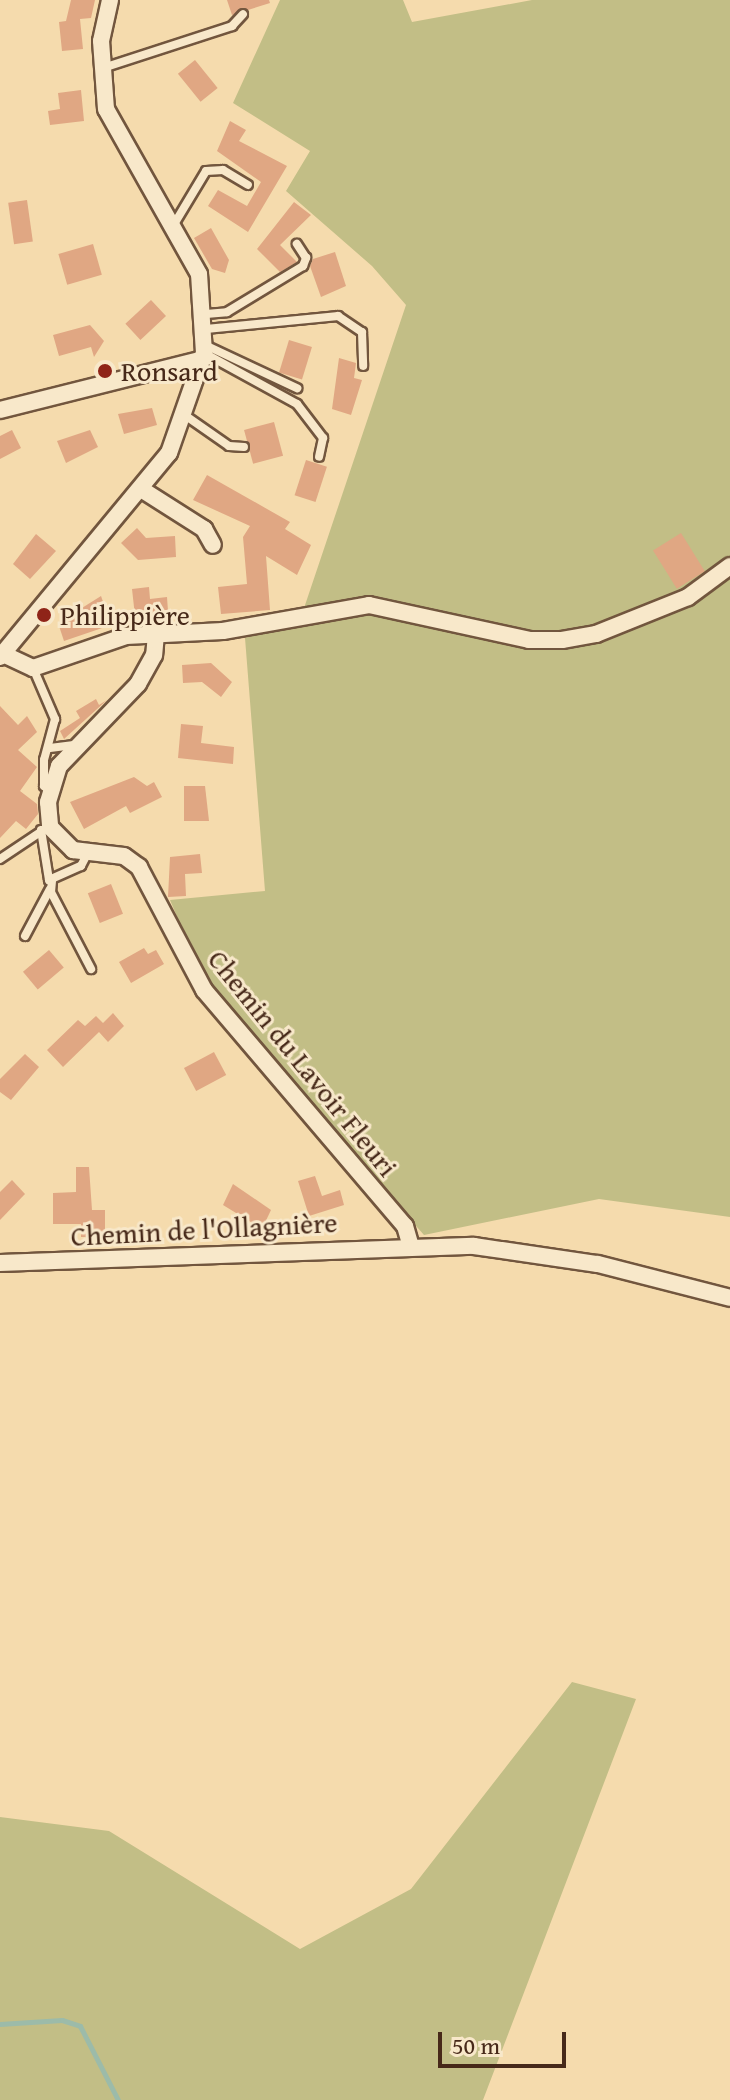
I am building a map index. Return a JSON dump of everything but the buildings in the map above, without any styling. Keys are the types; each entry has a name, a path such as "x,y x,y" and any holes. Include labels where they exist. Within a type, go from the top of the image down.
{"street":[{"path":"110,0 102,25 103,68 113,127 199,274 205,340 186,416 141,489 1,655 33,668 98,643 156,634 223,631 369,605 529,640 562,640 596,634 688,597 730,566"},
{"path":"0,410 205,340"},
{"path":"141,489 204,529 213,545"},
{"path":"46,829 50,791 59,766 138,684 154,655 156,634"},
{"name":"Chemin du Lavoir Fleuri","path":"46,829 60,842 87,854 124,856 145,874 204,990 405,1226 410,1244"},
{"name":"Chemin de l'Ollagnière","path":"0,1263 131,1263 410,1244 541,1254 730,1298"}],"lane":[{"path":"103,68 232,26 243,14"},
{"path":"173,226 206,171 223,170 248,185"},
{"path":"205,340 227,312 303,266 306,258 297,244"},
{"path":"205,340 338,316 362,332 363,366"},
{"path":"205,340 297,388"},
{"path":"205,340 297,404 323,438 319,457"},
{"path":"186,416 229,446 244,447"},
{"path":"33,668 55,719 44,786 50,791"},
{"path":"50,748 77,747"},
{"path":"0,859 46,829 51,885 91,969"},
{"path":"25,936 51,885 81,866 87,854"}],"shaded area":[{"path":"280,0 403,0 412,22 532,0 730,0 730,1217 599,1199 424,1235 207,987 170,900 265,891 245,638 299,623 406,305 372,266 286,191 310,151 233,103"},
{"path":"572,1682 636,1699 483,2100 0,2100 0,1817 109,1831 300,1949 411,1889"}],"waterway":[{"path":"0,2024 62,2020 80,2026 118,2100"}],"place":[{"name":"Ronsard","path":"105,371"},
{"name":"Philippière","path":"44,615"}]}
